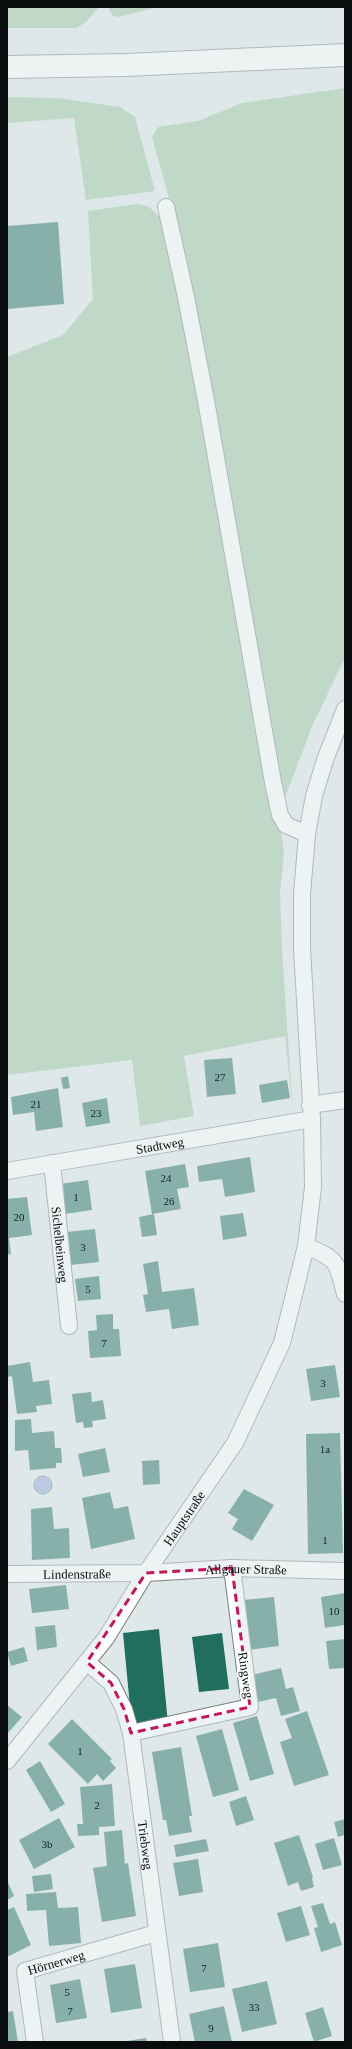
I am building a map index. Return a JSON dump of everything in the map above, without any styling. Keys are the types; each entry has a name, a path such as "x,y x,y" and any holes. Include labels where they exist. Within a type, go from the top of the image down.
{"main road":[{"path":"7,67 158,64 345,55"}],"street":[{"path":"166,207 207,406 280,815 286,825 307,834"},
{"name":"Hauptstraße","path":"7,1761 106,1638 146,1574 235,1443 282,1343 306,1246 313,1187 311,1112 302,949 302,894 307,834 318,782 343,716"},
{"name":"Stadtweg","path":"7,1171 311,1112 345,1100"},
{"name":"Sichelbeinweg","path":"52,1163 69,1326"},
{"path":"306,1246 328,1255 338,1265 345,1294"},
{"name":"Allgäuer Straße","path":"146,1574 232,1568 345,1571"},
{"name":"Ringweg","path":"131,1734 250,1707 232,1568"},
{"name":"Lindenstraße","path":"7,1574 146,1574"},
{"name":"Triebweg","path":"86,1662 111,1683 124,1709 131,1734 156,1933 172,2042"},
{"name":"Hörnerweg","path":"36,2042 25,1971 156,1933"}],"highlighted area":[{"path":"232,1568 250,1707 131,1733 124,1709 111,1683 87,1662 146,1573"}],"green space":[{"path":"7,7 98,8 88,20 77,28 7,28"},
{"path":"108,7 159,7 118,17 113,16"},
{"path":"345,88 345,658 313,724 284,800 172,209 152,137 158,127 198,121 242,103"},
{"path":"7,97 57,98 120,107 135,117 155,191 86,200 74,118 7,123"},
{"path":"137,204 148,206 163,220 186,318 275,818 282,836 284,854 280,892 282,950 293,1113 285,1036 184,1056 194,1116 140,1126 132,1060 7,1075 7,357 63,335 93,299 88,211"}],"water":[{"path":"43,1476 49,1479 52,1485 49,1491 43,1494 37,1491 34,1485 37,1479"}],"building":[{"path":"58,222 64,304 7,309 7,226"},
{"path":"232,1058 236,1094 207,1097 204,1060"},
{"path":"68,1076 70,1088 63,1089 61,1078"},
{"path":"287,1080 290,1098 262,1103 259,1085"},
{"path":"58,1088 63,1127 36,1131 34,1112 13,1115 11,1097"},
{"path":"107,1098 110,1123 86,1127 82,1103"},
{"path":"250,1157 255,1192 225,1197 222,1179 199,1182 197,1166"},
{"path":"185,1164 189,1187 177,1189 181,1209 152,1214 145,1171"},
{"path":"88,1180 92,1210 65,1214 60,1184"},
{"path":"27,1197 32,1235 9,1238 11,1254 7,1255 7,1199"},
{"path":"243,1213 247,1236 223,1240 220,1216"},
{"path":"154,1214 157,1235 142,1237 139,1217"},
{"path":"95,1229 99,1262 71,1265 67,1232"},
{"path":"158,1261 162,1292 194,1288 199,1325 172,1329 169,1309 146,1312 143,1295 148,1294 143,1264"},
{"path":"99,1276 101,1299 78,1301 75,1279"},
{"path":"113,1314 113,1329 119,1329 121,1356 90,1358 88,1331 97,1330 96,1315"},
{"path":"30,1362 33,1382 49,1380 52,1404 36,1406 37,1412 17,1414 12,1376 7,1377 7,1366"},
{"path":"335,1365 340,1397 311,1401 306,1369"},
{"path":"91,1392 92,1402 103,1400 106,1419 92,1421 93,1427 84,1428 83,1422 76,1423 72,1394"},
{"path":"31,1419 32,1433 54,1431 55,1448 61,1448 62,1463 56,1463 56,1468 30,1470 28,1450 15,1451 15,1420"},
{"path":"340,1433 343,1553 308,1554 306,1434"},
{"path":"105,1448 110,1472 83,1477 78,1454"},
{"path":"159,1460 160,1484 143,1485 142,1461"},
{"path":"244,1489 274,1505 252,1541 232,1529 238,1519 228,1513"},
{"path":"110,1492 114,1509 128,1506 135,1539 91,1549 82,1498"},
{"path":"52,1507 54,1529 69,1528 70,1558 32,1560 31,1509"},
{"path":"66,1585 69,1609 32,1613 29,1589"},
{"path":"345,1593 345,1625 325,1628 321,1597"},
{"path":"274,1597 279,1646 249,1650 243,1600"},
{"path":"55,1625 57,1647 37,1650 35,1627"},
{"path":"159,1629 168,1724 132,1728 123,1633"},
{"path":"222,1633 229,1689 199,1692 192,1637"},
{"path":"345,1639 345,1668 329,1669 326,1641"},
{"path":"24,1647 28,1661 11,1666 7,1652"},
{"path":"281,1668 286,1689 293,1687 300,1711 281,1716 276,1698 258,1702 252,1675"},
{"path":"7,1705 22,1717 7,1734"},
{"path":"307,1711 329,1775 294,1786 280,1742 292,1738 285,1719"},
{"path":"257,1716 274,1774 250,1781 233,1723"},
{"path":"72,1719 112,1759 110,1761 116,1768 103,1781 97,1774 88,1784 48,1744"},
{"path":"222,1729 239,1790 213,1797 196,1736"},
{"path":"181,1747 192,1816 189,1816 192,1832 169,1836 166,1820 163,1820 152,1752"},
{"path":"40,1761 65,1804 51,1812 26,1770"},
{"path":"112,1784 115,1826 99,1827 99,1835 78,1836 77,1824 83,1824 80,1787"},
{"path":"246,1796 254,1820 236,1826 229,1802"},
{"path":"59,1818 75,1847 34,1869 19,1840"},
{"path":"345,1819 345,1835 338,1837 334,1822"},
{"path":"122,1830 125,1864 128,1863 136,1916 102,1922 93,1868 107,1866 104,1832"},
{"path":"299,1835 313,1877 314,1887 301,1891 298,1882 288,1886 274,1843"},
{"path":"334,1838 342,1865 323,1870 315,1844"},
{"path":"206,1839 209,1851 176,1857 174,1845"},
{"path":"198,1859 203,1892 179,1896 173,1863"},
{"path":"51,1874 53,1889 34,1892 32,1876"},
{"path":"7,1880 14,1896 7,1900"},
{"path":"56,1892 58,1908 78,1907 81,1943 49,1946 46,1910 27,1911 26,1894"},
{"path":"323,1903 330,1924 335,1922 342,1945 321,1952 314,1928 318,1927 311,1906"},
{"path":"301,1906 310,1935 286,1942 277,1913"},
{"path":"14,1907 31,1945 7,1957 7,1910"},
{"path":"218,1943 225,1987 190,1992 183,1949"},
{"path":"135,1964 142,2008 111,2013 104,1969"},
{"path":"80,1979 87,2018 56,2023 50,1985"},
{"path":"267,1981 277,2024 242,2032 232,1989"},
{"path":"224,2006 232,2042 195,2042 189,2014"},
{"path":"323,2007 332,2036 314,2042 305,2013"},
{"path":"13,2011 18,2042 7,2042 7,2012"},
{"path":"146,2038 147,2042 127,2042 127,2041"}]}
